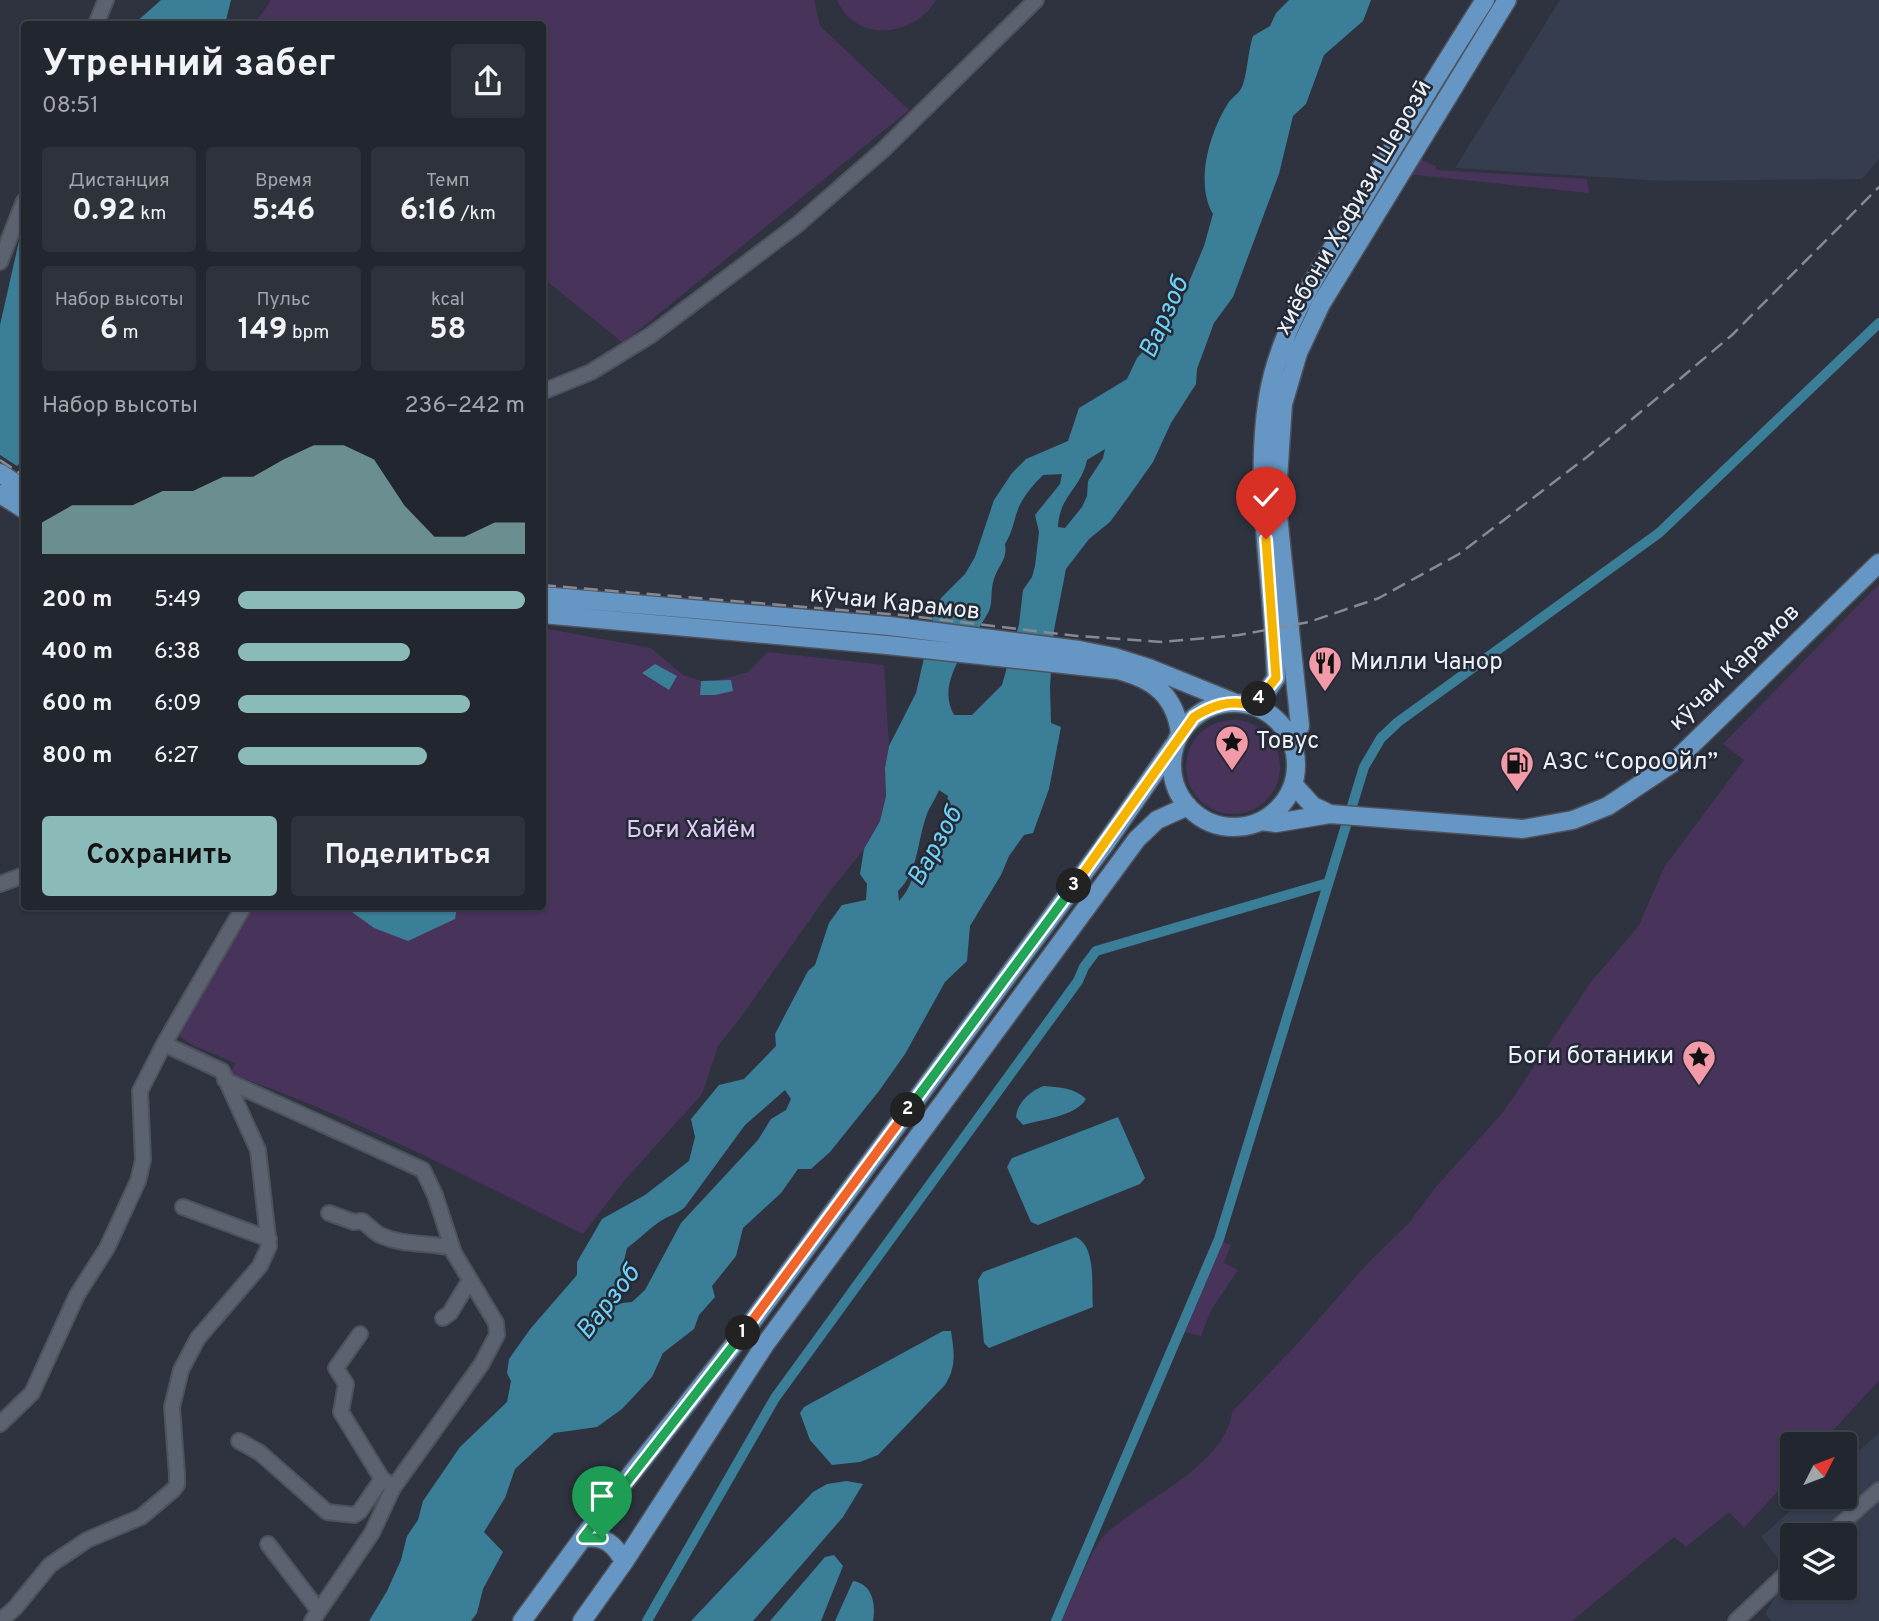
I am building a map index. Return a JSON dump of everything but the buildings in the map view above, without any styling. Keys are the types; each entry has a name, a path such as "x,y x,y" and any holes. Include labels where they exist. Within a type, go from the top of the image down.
{"main road":[{"name":"хиёбони Ҳофизи Шерозӣ","path":"522,1621 583,1538 748,1327 1103,847 1194,717 1212,706 1242,703 1267,691 1276,678 1264,482 1268,397 1281,348 1302,302 1328,256 1485,0"},
{"name":"хиёбони Ҳофизи Шерозӣ","path":"1293,784 1296,758 1293,745 1300,726 1278,506 1283,404 1298,353 1321,304 1507,0"},
{"path":"1328,256 1344,267"},
{"path":"0,473 21,487"},
{"path":"0,494 21,507"},
{"name":"кӯчаи Карамов","path":"1261,821 1276,823 1330,814 1523,829 1573,820 1608,806 1674,762 1879,563"},
{"name":"кӯчаи Карамов","path":"546,596 889,626 1078,659 1154,683 1170,702 1177,739"},
{"name":"кӯчаи Карамов","path":"546,614 887,645 1078,659 1114,657 1242,703"},
{"path":"1242,703 1272,716 1288,734 1293,745"},
{"path":"1177,739 1172,761 1173,778 1178,793 1200,817 1230,827 1261,821 1275,812 1286,799 1293,784"},
{"name":"кӯчаи Карамов","path":"1293,784 1313,806 1330,814"},
{"path":"582,1621 624,1562 764,1346 1137,839 1157,820 1188,806"},
{"path":"583,1538 598,1537 607,1541 624,1562"}],"street":[{"path":"97,21 106,0"},
{"path":"546,390 591,372 651,335 797,225 883,150 1036,0"},
{"path":"0,262 21,209"},
{"path":"0,884 21,876"},
{"path":"0,1424 32,1394 77,1295 97,1268 138,1181 143,1150 140,1091 242,910"},
{"path":"0,1621 15,1608 50,1564 87,1540 141,1517 177,1485 172,1407 181,1370 198,1338 260,1266 269,1246 258,1150 222,1071 164,1044"},
{"path":"225,1080 416,1165 427,1176 452,1248 496,1323 497,1335 470,1381 388,1483 354,1515 339,1515 320,1508 259,1452 239,1441"},
{"path":"183,1207 269,1239"},
{"path":"329,1213 354,1222 362,1221 378,1234 414,1244 452,1248"},
{"path":"443,1318 450,1312 470,1280"},
{"path":"360,1334 336,1368 346,1384 341,1412 388,1483"},
{"path":"268,1544 316,1616 372,1533 388,1483"},
{"path":"1842,1523 1879,1490"},
{"path":"1736,1621 1780,1579"}],"shaded area":[{"path":"1560,0 1879,0 1879,159 1862,179 1663,181 1455,168"},
{"path":"1879,1433 1879,1621 1772,1621 1765,1614 1780,1588 1780,1600 1857,1600 1857,1523 1780,1523 1780,1561 1761,1537 1792,1509 1857,1509 1857,1452"}],"green space":[{"path":"271,0 814,0 820,26 909,110 623,343 546,280 546,21 257,21"},
{"path":"837,0 936,0 914,22 885,30 857,24"},
{"path":"1417,158 1436,166 1436,170 1587,179 1589,193 1407,174"},
{"name":"Боги ботаники","path":"1879,584 1879,1380 1832,1432 1780,1432 1780,1489 1744,1528 1729,1512 1686,1547 1674,1537 1572,1621 1062,1621 1085,1567 1104,1535 1204,1460 1218,1445 1232,1412 1298,1343 1366,1265 1409,1223 1435,1188 1504,1111 1591,982 1638,927 1665,866 1744,760 1723,744"},
{"name":"Боғи Хайём","path":"546,629 651,648 683,675 707,683 748,672 768,652 884,665 889,746 885,768 886,796 880,821 864,849 831,890 718,1046 702,1094 624,1181 583,1234 365,1128 231,1074 235,1063 190,1044 178,1034 246,910 546,910"},
{"path":"1224,720 1242,720 1267,733 1277,749 1280,767 1277,785 1267,801 1242,814 1224,814 1199,801 1186,776 1186,758 1199,733"},
{"path":"1223,1242 1231,1245 1224,1263 1238,1270 1211,1310 1201,1336 1185,1332"}],"water":[{"path":"161,0 231,0 226,21 137,21"},
{"name":"Варзоб","path":"1289,0 1371,0 1363,21 1324,55 1306,104 1293,116 1279,174 1233,297 1214,323 1197,369 1196,384 1171,423 1153,462 1110,522 1089,539 1066,569 1054,630 1050,687 1051,723 1061,727 1049,789 1033,833 1024,835 1009,856 1001,875 970,926 967,961 945,982 905,1054 830,1152 811,1169 798,1169 781,1193 743,1228 736,1256 712,1286 715,1297 699,1315 694,1329 663,1353 652,1377 622,1409 597,1427 554,1433 515,1469 505,1498 484,1532 503,1552 483,1589 477,1613 471,1621 369,1621 401,1560 407,1536 418,1520 423,1501 460,1447 507,1402 511,1381 507,1373 509,1359 531,1328 577,1275 577,1262 602,1219 645,1195 689,1161 695,1137 691,1119 719,1085 744,1079 776,1046 775,1034 808,971 815,965 829,923 842,905 866,900 867,884 860,874 864,849 880,821 886,796 885,768 889,746 916,693 934,614 941,598 965,574 975,557 994,500 1012,473 1026,459 1068,441 1079,408 1127,379 1137,358 1174,318 1204,246 1213,214 1205,188 1206,159 1210,144 1220,117 1243,84 1253,36 1270,26 1276,13","holes":["1105,449 1103,458 1088,481 1087,496 1082,507 1065,528 1058,527 1062,508 1080,478 1087,460","1062,474 1060,484 1035,515 1039,532 1035,566 1032,577 1023,590 1019,624 1002,685 972,715 954,715 949,702 952,675 989,611 994,579 1004,558 1005,544 1019,507 1026,494 1043,475","939,790 948,796 945,816 947,824 922,857 899,901 898,891 910,874 927,814","785,1090 791,1099 786,1110 771,1119 758,1140 681,1223 645,1290 632,1302 614,1304 627,1248 659,1222 685,1207 745,1125"]},
{"path":"21,232 21,462 17,466 0,455 0,325"},
{"path":"655,664 677,676 669,690 642,673"},
{"path":"731,680 733,691 700,695 701,681"},
{"path":"349,910 456,910 455,919 408,941 374,928"},
{"path":"1044,1086 1072,1090 1086,1099 1066,1114 1023,1125 1016,1117 1019,1107 1030,1094"},
{"path":"1118,1117 1145,1178 1140,1184 1038,1225 1031,1222 1007,1167 1012,1158"},
{"path":"1076,1237 1083,1242 1090,1258 1093,1307 989,1348 984,1343 978,1280 983,1272"},
{"path":"943,1331 951,1331 954,1352 953,1365 945,1385 878,1455 860,1462 832,1465 810,1440 800,1413 804,1407"},
{"path":"847,1481 863,1484 843,1517 753,1621 691,1621 813,1492 827,1484"},
{"path":"834,1555 843,1566 821,1621 770,1621 825,1557"},
{"path":"853,1581 865,1586 872,1596 873,1621 835,1621"}],"waterway":[{"path":"1056,1621 1219,1239 1364,767 1381,738 1398,722 1659,533 1879,323"},
{"path":"647,1621 775,1398 1078,981 1096,951 1328,883"}],"railway":[{"path":"546,585 901,615 1077,636 1162,642 1239,635 1309,622 1379,598 1459,554 1587,457 1732,335 1879,187"},
{"path":"0,460 21,474"}],"place":[{"name":"Милли Чанор","path":"1325,693"},
{"name":"Товус","path":"1232,772"},
{"name":"АЗС “СороОйл”","path":"1517,793"},
{"name":"Боги ботаники","path":"1699,1087"}],"route":[{"path":"602,1538 583,1538 748,1327 1103,847 1180,733 1194,717 1212,706 1233,702 1251,705 1267,691 1276,678 1266,539"}]}
